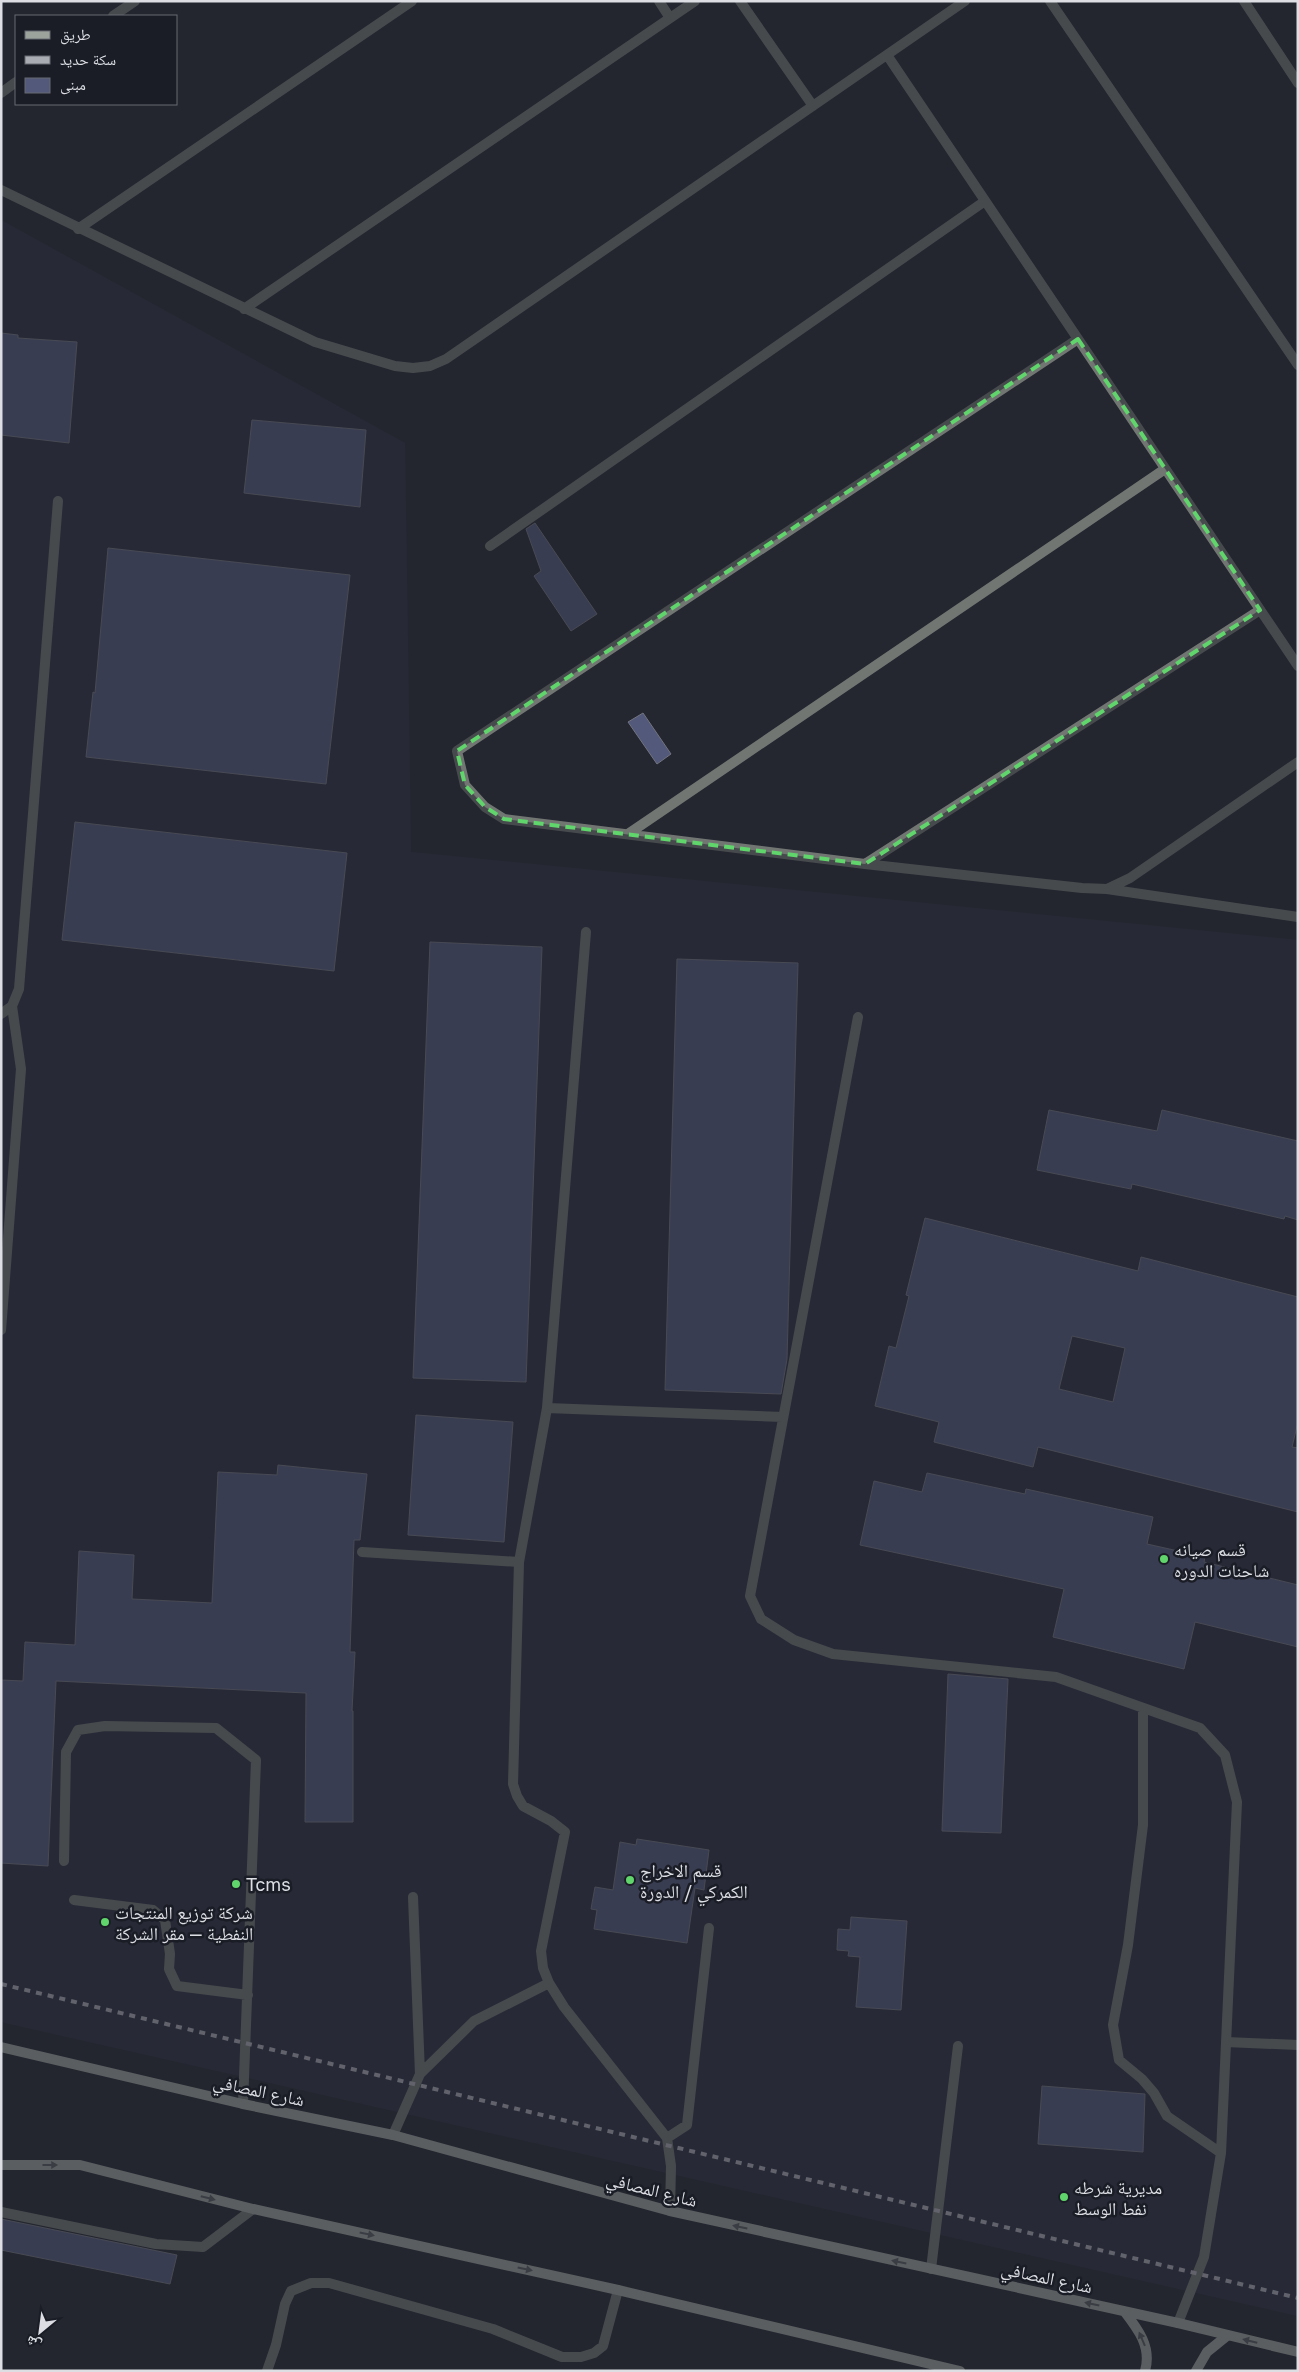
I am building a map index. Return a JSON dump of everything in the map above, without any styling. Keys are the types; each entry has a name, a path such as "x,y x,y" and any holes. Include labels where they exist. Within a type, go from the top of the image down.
{"main road":[{"name":"شارع المصافي","path":"2,2047 243,2104 393,2135 670,2211 1178,2323 1298,2352"},
{"path":"1,2165 80,2165 253,2209 618,2290 960,2371"},
{"path":"1124,2311 1143,2338 1146,2352 1145,2371"},
{"path":"1196,2371 1206,2352 1228,2335"}],"street":[{"path":"114,15 135,1"},
{"path":"78,229 412,1"},
{"path":"660,1 670,18"},
{"path":"244,309 695,1"},
{"path":"740,1 813,106"},
{"path":"1,190 78,229 315,342 357,357 395,366 412,368 430,366 446,359 965,1"},
{"path":"1050,1 1298,365"},
{"path":"1244,1 1298,83"},
{"path":"887,55 1298,666"},
{"path":"1,93 15,83"},
{"path":"490,546 985,200"},
{"path":"1078,339 457,751 465,785 485,807 504,819 865,864 1082,888 1107,889 1298,917"},
{"path":"628,834 1165,468"},
{"path":"1,1014 12,1006 20,989 58,501"},
{"path":"865,864 1260,610"},
{"path":"1107,889 1130,878 1298,762"},
{"path":"586,932 547,1408 519,1562 514,1784 517,1796 523,1806 551,1821 565,1832 541,1951 543,1968 548,1983 564,2007 667,2138 671,2166 670,2211"},
{"path":"1,1330 21,1069 12,1006"},
{"path":"858,1017 750,1596 761,1619 794,1640 833,1654 1056,1677 1200,1728 1225,1755 1237,1802 1221,2153 1204,2257 1178,2323"},
{"path":"547,1408 783,1417"},
{"path":"362,1552 519,1562"},
{"path":"1143,1708 1143,1826 1128,1945 1113,2025 1119,2060 1142,2079 1154,2093 1167,2116 1221,2153"},
{"path":"64,1861 66,1752 78,1730 105,1726 216,1728 256,1760 243,2104"},
{"path":"414,1897 420,2074"},
{"path":"74,1900 154,1910 165,1920 170,1954 168,1970 177,1986 248,1995"},
{"path":"667,2138 688,2125 709,1928"},
{"path":"393,2135 420,2074 474,2021 548,1983"},
{"path":"1226,2042 1298,2045"},
{"path":"931,2269 958,2046"},
{"path":"1,2212 156,2244 203,2247 253,2209"},
{"path":"267,2371 276,2345 284,2304 291,2291 311,2283 328,2283 493,2329 562,2357 581,2357 594,2353 603,2346 618,2290"}],"highlighted area":[{"path":"1078,339 1260,610 865,864 504,819 485,807 465,785 457,751"}],"shaded area":[{"path":"1,220 405,443 411,852 1298,940 1298,2316 1,2022"}],"building":[{"path":"1,333 18,335 18,338 77,342 69,443 1,435"},
{"path":"252,420 366,430 360,507 244,493"},
{"path":"535,523 597,614 571,631 534,576 541,571 526,529"},
{"path":"108,548 350,575 326,784 86,757 93,692 95,693"},
{"path":"643,713 671,754 657,764 628,722"},
{"path":"75,822 347,853 334,971 62,940"},
{"path":"430,942 542,947 526,1382 413,1378"},
{"path":"677,959 798,963 787,1359 781,1394 665,1390"},
{"path":"1049,1110 1157,1131 1162,1110 1298,1141 1298,1220 1285,1216 1284,1219 1132,1184 1131,1189 1037,1170"},
{"path":"925,1218 1138,1271 1141,1257 1298,1297 1298,1422 1292,1447 1298,1448 1298,1512 1038,1447 1033,1467 934,1442 939,1422 875,1406 889,1346 896,1348 909,1296 906,1295","holes":["1072,1336 1125,1348 1113,1402 1059,1389"]},
{"path":"416,1415 513,1422 504,1542 408,1535"},
{"path":"278,1465 367,1474 360,1540 354,1540 350,1652 355,1652 352,1711 353,1822 305,1822 306,1693 56,1681 48,1866 1,1863 1,1680 23,1681 25,1642 75,1645 79,1551 134,1555 132,1599 212,1603 218,1472 277,1475"},
{"path":"927,1473 1025,1494 1026,1489 1153,1517 1147,1544 1205,1557 1204,1562 1298,1585 1298,1647 1195,1622 1184,1669 1053,1637 1064,1589 860,1545 874,1481 922,1492"},
{"path":"948,1674 1008,1679 1001,1833 942,1831"},
{"path":"637,1839 709,1850 704,1890 695,1888 687,1943 594,1929 597,1910 591,1909 595,1887 613,1890 620,1842 636,1845"},
{"path":"851,1917 907,1921 901,2010 856,2007 860,1957 848,1956 849,1951 837,1950 838,1929 850,1930"},
{"path":"1042,2086 1145,2094 1143,2152 1038,2144"},
{"path":"1,2219 177,2255 170,2284 1,2250"}],"railway":[{"path":"1,1984 1298,2298"}],"place":[{"name":"قسم صيانه شاحنات الدوره","path":"1164,1559"},
{"name":"قسم الاخراج الكمركي / الدورة","path":"630,1880"},
{"name":"Tcms","path":"236,1884"},
{"name":"شركة توزيع المنتجات النفطية — مقر الشركة","path":"105,1922"},
{"name":"مديرية شرطه نفط الوسط","path":"1064,2197"}]}
